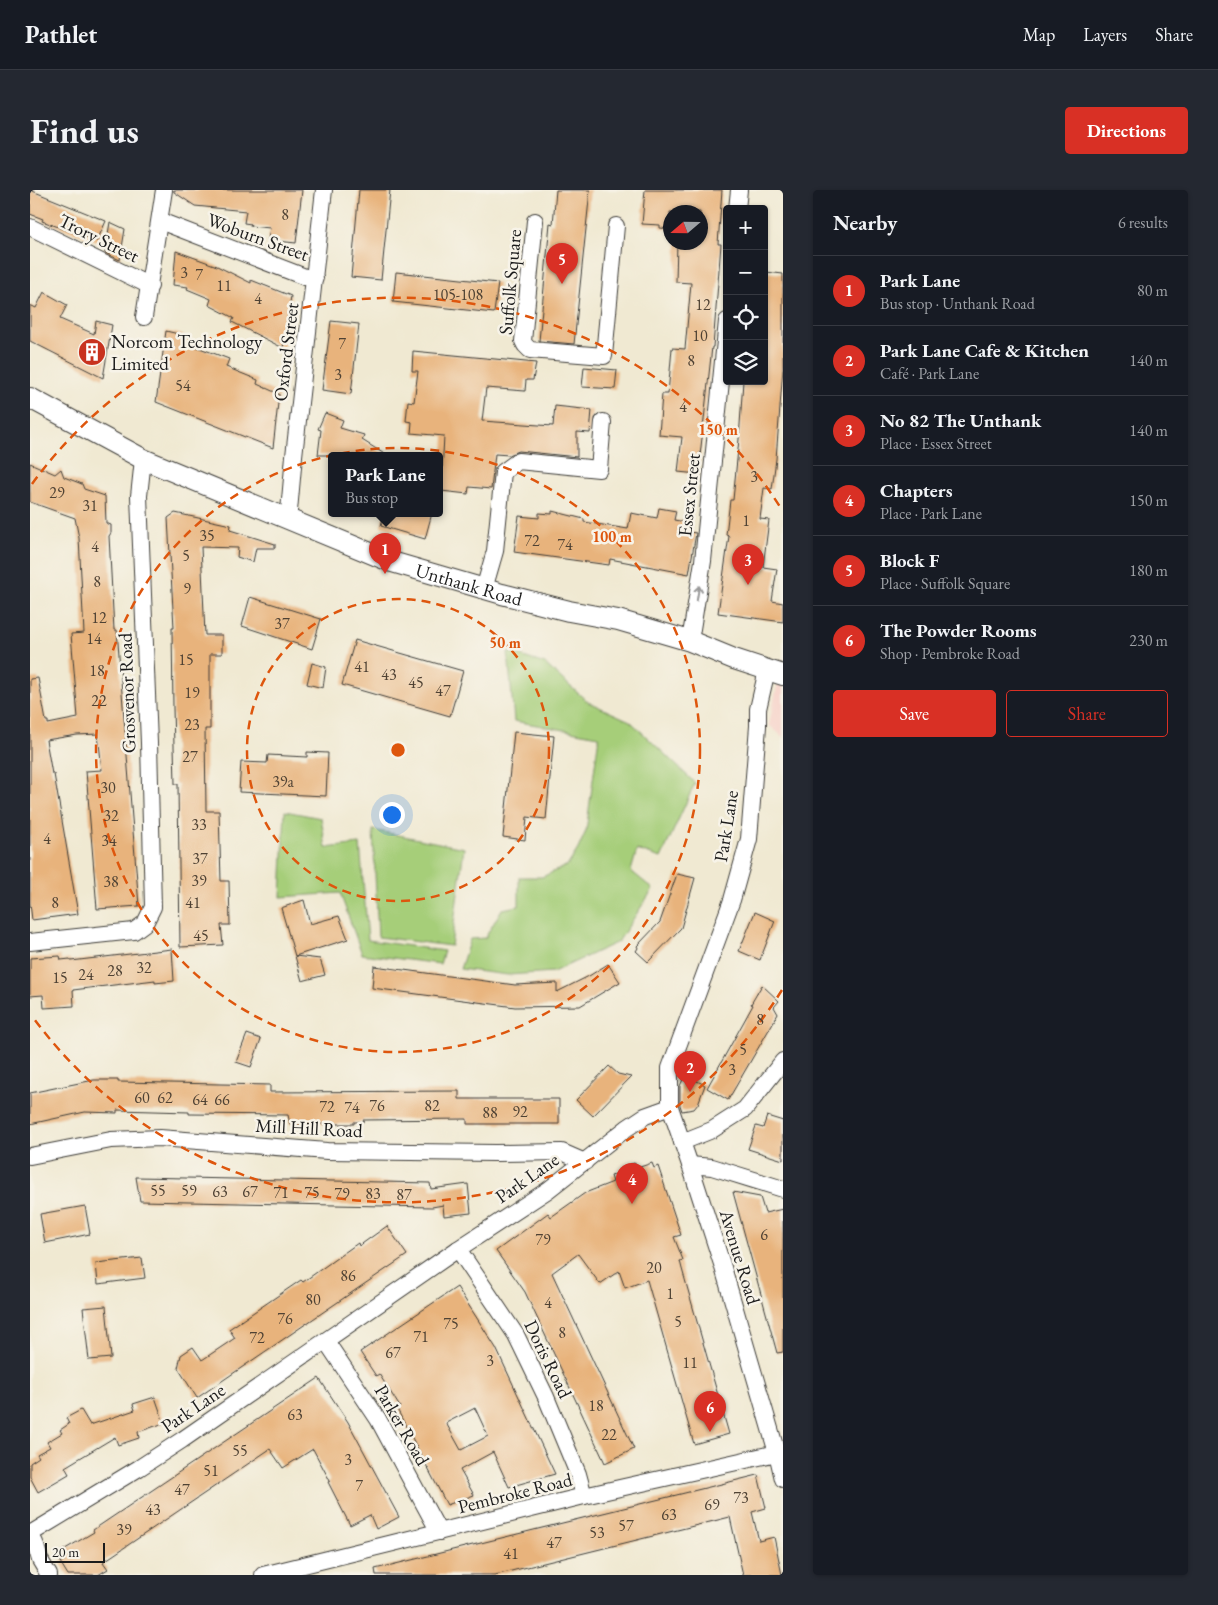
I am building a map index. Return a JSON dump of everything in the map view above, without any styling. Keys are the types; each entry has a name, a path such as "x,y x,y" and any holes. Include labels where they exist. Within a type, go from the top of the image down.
{"street":[{"path":"144,317 164,190"},
{"name":"Oxford Street","path":"286,519 289,511 324,190"},
{"path":"737,205 739,190"},
{"name":"Suffolk Square","path":"535,221 523,341 525,346 530,350 604,356 616,226"},
{"name":"Woburn Street","path":"160,222 306,277 315,278"},
{"name":"Trory Street","path":"30,226 150,286"},
{"name":"Essex Street","path":"690,642 703,561 725,340"},
{"name":"Unthank Road","path":"30,398 143,459 392,562 569,611 618,620 690,642 775,673"},
{"path":"484,589 495,551 503,472 518,462 599,469 603,422"},
{"name":"Grosvenor Road","path":"30,942 134,931 145,923 153,907 149,743 139,496 143,459"},
{"name":"Park Lane","path":"30,1534 146,1464 458,1249 548,1190 627,1128 645,1116 670,1107 670,1068 732,900 749,839 758,709 775,673"},
{"path":"682,1142 712,1130 745,1109 783,1061"},
{"name":"Avenue Road","path":"670,1107 725,1274 783,1479"},
{"name":"Mill Hill Road","path":"30,1156 111,1140 160,1138 327,1151 562,1152 585,1162"},
{"path":"690,1165 712,1167 783,1189"},
{"name":"Doris Road","path":"458,1249 516,1335 546,1398 578,1474 584,1496"},
{"name":"Parker Road","path":"326,1341 378,1419 439,1532"},
{"name":"Pembroke Road","path":"263,1575 584,1496 777,1453"},
{"path":"30,1534 35,1542 40,1560 49,1575"}],"shaded area":[{"path":"783,657 783,737 769,725"}],"green space":[{"path":"508,652 545,664 588,702 630,721 695,783 661,858 637,850 631,871 653,889 618,942 553,972 508,975 460,969 470,939 485,938 502,909 519,906 519,877 542,877 568,865 586,831 599,736 514,721"},
{"path":"285,811 321,818 326,848 360,844 368,940 444,951 440,964 362,954 340,893 281,897"},
{"path":"373,830 464,848 451,946 378,937"}],"building":[{"path":"30,190 106,221 97,241 42,221 43,219 30,214"},
{"path":"174,190 302,190 296,243 268,240 270,228 250,226 251,224 244,223 246,211 195,206 174,192"},
{"path":"359,190 390,190 381,280 351,277"},
{"path":"556,190 590,190 574,344 539,341 550,223 553,224"},
{"path":"645,190 722,190 718,244 721,244 713,347 698,474 678,472 682,437 659,435 662,394 668,394 672,348 685,349 691,283 676,282 677,250 708,250 708,205 663,205 663,228 660,228 660,225 642,224"},
{"path":"110,222 125,229 120,260 105,253"},
{"path":"176,251 217,266 251,283 251,280 291,296 283,348 232,322 234,318 209,305 211,299 187,289 188,287 173,285"},
{"path":"396,272 498,283 494,313 393,302"},
{"path":"768,272 783,274 783,368 776,459 772,489 764,488 760,519 769,520 763,567 777,569 772,601 783,603 783,622 718,613 729,536 726,535 730,500 733,500 743,385 768,385"},
{"path":"44,292 67,305 60,319 94,334 96,321 112,325 103,378 30,341 30,305 36,308"},
{"path":"331,321 359,324 351,394 322,390"},
{"path":"166,331 191,337 189,344 229,359 226,367 258,380 257,384 279,394 273,448 156,402"},
{"path":"413,351 536,363 533,380 526,380 525,391 486,388 482,421 553,426 555,406 592,410 590,433 577,432 577,457 519,451 509,455 495,454 491,489 469,487 468,494 443,491 444,436 411,433 412,422 406,421 408,401 414,402 418,371 412,371"},
{"path":"584,367 617,370 615,389 582,387"},
{"path":"325,413 343,420 340,428 364,435 362,440 381,452 328,452 328,455 318,455 321,430 318,429"},
{"path":"30,463 55,474 61,469 64,477 82,484 84,489 105,496 106,523 111,525 109,536 114,630 117,630 139,906 97,909 86,771 102,770 98,734 77,735 46,740 52,774 54,774 78,914 32,920 30,903 30,679 38,678 48,724 78,718 71,634 84,633 79,538 75,518 30,502"},
{"path":"659,508 676,511 674,520 691,523 689,532 696,533 689,574 610,559 609,565 514,552 519,516 539,518 539,513 552,514 552,511 584,519 584,522 628,529 631,513 657,518"},
{"path":"175,513 231,525 230,530 275,544 275,548 256,548 253,562 237,557 238,548 201,547 205,635 222,635 222,654 210,654 210,729 205,729 206,811 219,811 221,881 229,881 230,925 221,925 223,945 180,947 178,784 175,784 173,708 172,628 174,628 168,518"},
{"path":"383,517 431,517 425,539 381,526"},
{"path":"250,597 321,619 312,649 242,626"},
{"path":"355,640 463,671 450,716 342,685"},
{"path":"312,663 326,667 323,688 307,684"},
{"path":"514,732 554,736 546,819 527,817 525,840 503,837"},
{"path":"307,752 328,753 326,796 239,792 241,762 267,763 268,755 307,757"},
{"path":"677,874 695,878 681,928 648,962 636,951 637,946 660,922"},
{"path":"304,900 310,924 339,916 348,939 295,956 281,908"},
{"path":"755,912 775,921 760,960 739,951"},
{"path":"172,949 174,981 155,983 155,980 73,990 74,1006 44,1008 43,995 30,996 30,958 60,956 61,960 70,959 71,961"},
{"path":"295,956 320,959 325,975 302,981"},
{"path":"608,964 620,982 580,1006 515,1007 372,988 374,966 515,985 557,983 557,992"},
{"path":"762,985 779,1001 774,1007 778,1014 728,1100 707,1088"},
{"path":"247,1034 261,1039 251,1067 236,1062"},
{"path":"609,1066 618,1074 631,1077 593,1116 576,1100"},
{"path":"685,1075 705,1085 698,1104 694,1109 682,1111 680,1105 680,1086"},
{"path":"94,1080 270,1085 270,1092 459,1091 459,1099 559,1099 559,1124 467,1124 467,1119 363,1120 363,1122 354,1122 354,1124 290,1124 288,1115 189,1114 189,1112 117,1110 117,1113 85,1112 30,1124 30,1093"},
{"path":"767,1116 783,1121 783,1160 748,1149 756,1126 763,1128"},
{"path":"634,1163 640,1167 652,1163 654,1168 658,1166 681,1235 674,1237 683,1260 680,1261 682,1269 729,1434 694,1444 647,1280 625,1288 619,1271 600,1284 578,1254 552,1273 634,1449 605,1463 525,1292 496,1251 548,1213 551,1217 585,1193 613,1182 611,1176 623,1172 625,1166"},
{"path":"136,1177 430,1183 431,1189 468,1184 471,1213 444,1216 443,1205 432,1207 140,1201"},
{"path":"733,1192 760,1197 765,1213 783,1209 783,1352 777,1353"},
{"path":"85,1206 90,1234 45,1243 40,1214"},
{"path":"387,1226 407,1255 197,1398 178,1368 181,1355 193,1347 202,1360 235,1338 229,1329 301,1280 303,1282 358,1243 359,1246"},
{"path":"142,1258 145,1278 98,1284 96,1263"},
{"path":"457,1287 496,1348 555,1474 509,1487 493,1452 460,1470 474,1495 447,1505 397,1409 400,1407 379,1374 376,1376 360,1352","holes":["475,1408 488,1436 461,1450 446,1423"]},
{"path":"106,1306 111,1358 89,1360 83,1308"},
{"path":"319,1378 348,1422 399,1517 376,1529 370,1515 350,1525 313,1449 283,1468 270,1449 103,1562 108,1569 98,1575 68,1575 60,1562 65,1560 60,1552 94,1532 93,1530"},
{"path":"155,1397 164,1423 138,1432 139,1438 118,1445 115,1437 65,1467 69,1474 38,1492 30,1477 30,1463 39,1457 37,1454 50,1447 47,1442 62,1433 60,1430 69,1424 66,1418 81,1410 90,1425 135,1410 133,1404"},
{"path":"758,1475 766,1508 752,1512 759,1541 774,1537 782,1575 743,1575 730,1517 495,1575 376,1575 375,1569"}],"place":[{"name":"Block F","path":"562,284"},
{"name":"Norcom Technology Limited","path":"92,352"},
{"name":"Park Lane","path":"385,574"},
{"name":"No 82 The Unthank","path":"748,585"},
{"name":"Park Lane Cafe & Kitchen","path":"690,1092"},
{"name":"Chapters","path":"632,1204"},
{"name":"The Powder Rooms","path":"710,1432"}]}
